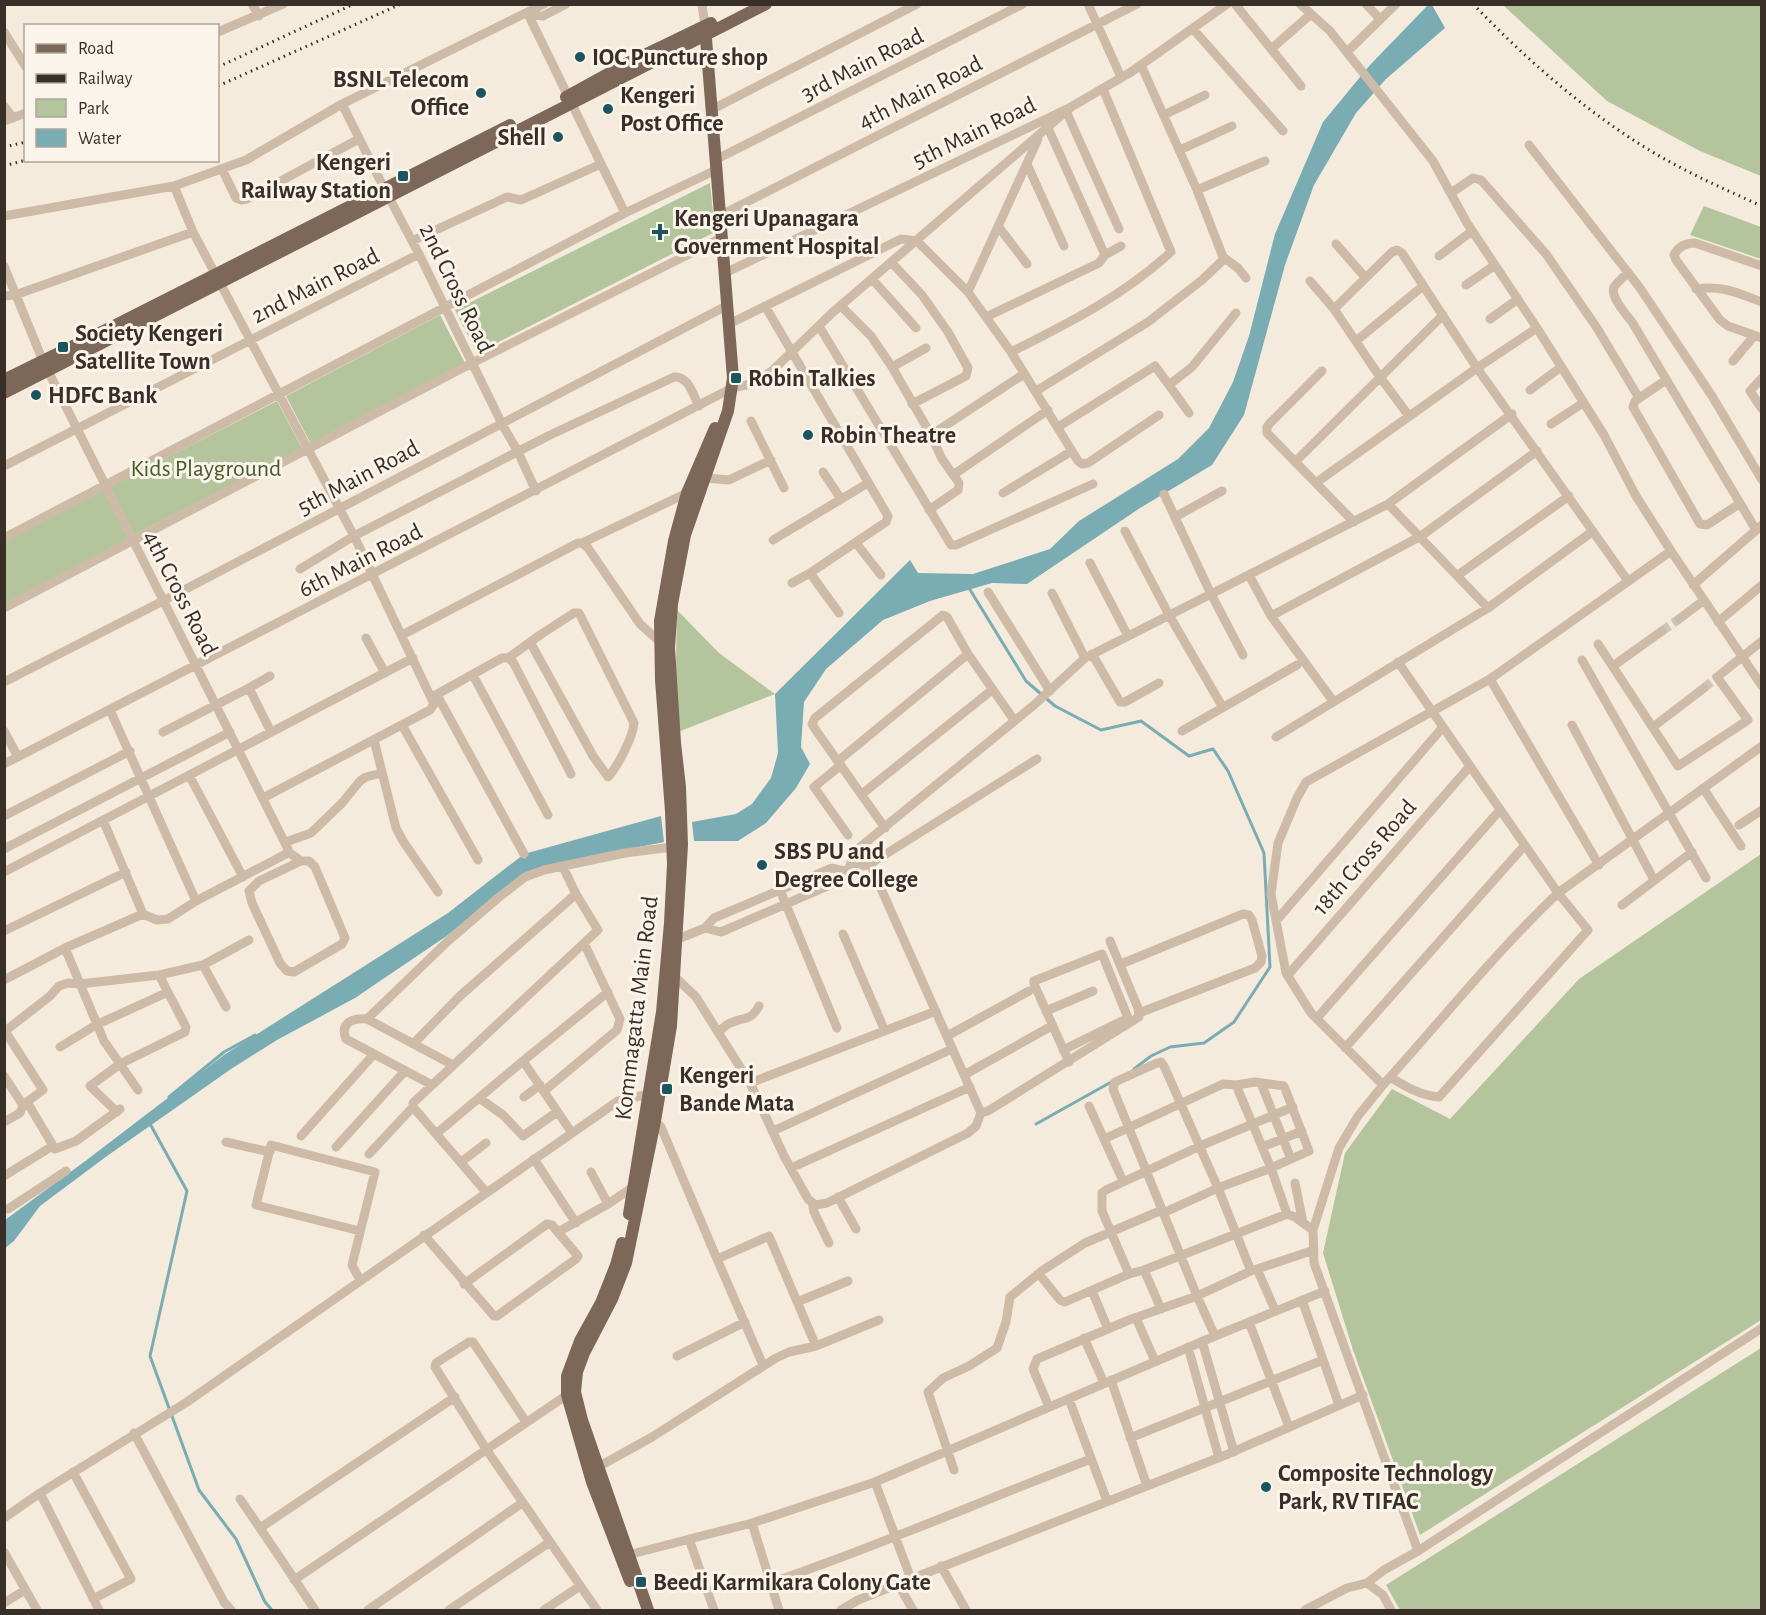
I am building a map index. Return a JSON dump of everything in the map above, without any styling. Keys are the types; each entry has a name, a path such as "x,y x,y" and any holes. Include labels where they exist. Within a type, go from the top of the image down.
{"main road":[{"path":"705,30 750,4"},
{"path":"4,393 45,366 568,100 626,64 766,4"},
{"path":"675,845 676,811 669,648 672,604 685,535 728,411 733,378 705,30"},
{"path":"4,380 45,366"},
{"path":"676,811 661,680 660,621 674,541 687,493 731,393"},
{"name":"Kommagatta Main Road","path":"640,1611 575,1392 577,1372 584,1353 612,1299 626,1263 655,1121 670,1026 678,939 675,845"},
{"name":"Kommagatta Main Road","path":"648,1611 592,1482 567,1395 567,1376 580,1341 601,1303 616,1265 625,1232 666,979 675,845"}],"street":[{"path":"252,4 259,16"},
{"path":"219,32 283,4"},
{"path":"4,216 174,186 246,160 342,104 528,14 544,4"},
{"path":"528,14 543,16 566,4"},
{"path":"702,4 705,30"},
{"path":"711,110 917,4"},
{"name":"3rd Main Road","path":"4,538 1023,4"},
{"path":"1088,4 1121,77"},
{"name":"4th Main Road","path":"721,215 1137,4"},
{"name":"5th Main Road","path":"725,273 1069,109 1141,65 1227,4"},
{"path":"1235,4 1301,86"},
{"path":"1300,4 1330,31 1433,161 1472,231 1537,328 1671,551 1761,686"},
{"path":"1366,4 1380,19"},
{"path":"1347,52 1396,4"},
{"path":"528,14 625,213"},
{"path":"1271,49 1311,14"},
{"path":"1193,29 1283,131"},
{"path":"4,32 24,64"},
{"path":"1141,65 1197,190 1223,257 1238,268 1246,278"},
{"path":"1011,352 1084,316 1148,273 1171,252 1102,89"},
{"path":"1164,115 1205,94"},
{"name":"2nd Cross Road","path":"342,104 536,491"},
{"path":"4,106 9,120 24,114"},
{"path":"1069,109 1119,229"},
{"name":"6th Main Road","path":"4,764 699,406 755,383 1069,109"},
{"path":"1179,150 1232,126"},
{"path":"1048,128 1106,255"},
{"path":"968,292 1040,135"},
{"path":"222,169 236,198 247,199 359,139"},
{"path":"1529,145 1628,272 1712,396 1761,480"},
{"path":"1197,190 1265,161"},
{"path":"412,241 507,197 521,200 601,164"},
{"path":"1027,164 1064,246"},
{"path":"1451,193 1473,178 1481,180 1546,254 1597,328 1639,398"},
{"path":"174,186 193,232 354,536 413,658 524,854"},
{"path":"998,226 1027,264"},
{"path":"1439,256 1472,231"},
{"path":"10,296 193,232"},
{"path":"4,608 472,363 723,237"},
{"path":"729,324 900,239 917,241 968,292 1011,352 1082,464 1088,463 1159,415"},
{"path":"1733,361 1758,337 1728,326 1720,320 1674,255 1677,250 1688,243 1695,243 1761,266"},
{"path":"1336,244 1365,277"},
{"path":"986,317 1099,263 1106,255 1121,246"},
{"path":"1334,309 1392,252 1397,250 1402,253 1477,368 1512,414 1628,581"},
{"name":"2nd Main Road","path":"4,466 419,254"},
{"path":"1036,391 1149,322 1202,280 1222,261 1223,257"},
{"path":"891,262 922,295 948,333 969,372 966,376 912,404"},
{"path":"1466,285 1495,265"},
{"name":"4th Cross Road","path":"4,266 10,296 287,847"},
{"path":"1628,272 1613,289 1613,295 1632,322 1739,504 1759,528 1693,585"},
{"path":"872,279 916,328"},
{"path":"1310,281 1334,309 1409,416"},
{"path":"1356,341 1422,285"},
{"path":"1696,289 1713,286 1724,288 1761,302"},
{"path":"1490,319 1518,299"},
{"name":"5th Main Road","path":"4,682 164,601 728,305"},
{"path":"765,306 888,519 792,584"},
{"path":"841,306 871,336 892,367 942,459 959,483 958,490 929,510"},
{"path":"1169,385 1192,367 1236,313"},
{"path":"1295,462 1443,315"},
{"path":"819,326 947,542 951,545 956,545 1093,484"},
{"path":"1317,482 1537,328"},
{"path":"892,367 926,348"},
{"path":"1058,427 1155,366 1189,413"},
{"path":"1530,390 1561,367"},
{"path":"1322,371 1267,427 1267,433 1354,522"},
{"path":"931,435 1024,374"},
{"path":"300,569 354,536 558,431 674,377 680,376 686,380 699,406"},
{"path":"1761,378 1750,391 1761,409"},
{"path":"1666,380 1635,401 1633,407 1700,524 1707,525 1739,504"},
{"path":"1551,424 1583,403"},
{"path":"953,475 1048,410"},
{"path":"705,928 721,932 839,881 854,852 1088,656 1388,504 1512,414"},
{"path":"751,421 784,488"},
{"path":"1003,493 1072,451"},
{"path":"1271,616 1420,536 1537,451"},
{"path":"706,478 729,480 771,460"},
{"path":"824,471 841,499"},
{"path":"773,540 868,483"},
{"path":"1175,517 1222,491"},
{"path":"402,635 565,549 687,493"},
{"path":"1164,494 1211,594 1244,655"},
{"path":"1458,575 1569,496"},
{"path":"1388,504 1488,608"},
{"path":"1125,531 1169,615 1222,706"},
{"path":"1276,736 1488,608 1593,531"},
{"path":"582,543 599,562 640,624 660,642"},
{"path":"855,543 881,575"},
{"path":"1383,1085 1311,1013 1288,975 1271,894 1278,843 1297,798 1306,782 1490,679 1671,551"},
{"path":"1090,563 1128,636"},
{"path":"810,573 839,613"},
{"path":"1249,575 1271,616 1333,701"},
{"path":"1718,622 1761,585"},
{"path":"988,592 1045,694"},
{"path":"1052,593 1088,656 1120,702 1125,702 1159,683"},
{"path":"1679,619 1703,602"},
{"path":"434,696 502,658 508,658 531,642 574,614 579,613 634,723 634,729 628,742 608,777 593,756 531,642"},
{"path":"885,828 815,729 812,724 815,718 937,617 943,615 947,617 968,654 1014,720"},
{"path":"1613,666 1662,631"},
{"path":"366,638 385,673"},
{"path":"1598,644 1678,766 1748,720 1717,677 1761,641"},
{"path":"848,836 814,787 839,763 968,654"},
{"path":"4,872 413,658"},
{"path":"508,658 513,662 571,774"},
{"path":"1582,660 1706,878"},
{"path":"1390,1077 1406,1087 1431,1097 1438,1097 1588,930 1558,893 1398,662"},
{"path":"1182,731 1297,665"},
{"path":"473,675 548,814"},
{"path":"163,732 270,676"},
{"path":"1490,679 1599,865"},
{"path":"249,688 271,732"},
{"path":"1653,727 1704,688"},
{"path":"862,794 992,690"},
{"path":"263,798 430,710 434,704 434,696"},
{"path":"110,710 196,900"},
{"path":"402,724 478,860"},
{"path":"1572,725 1654,880"},
{"path":"1276,921 1443,727"},
{"path":"4,731 18,757"},
{"path":"4,849 230,732"},
{"path":"374,740 396,828 438,892"},
{"path":"4,816 130,751"},
{"path":"1418,1551 1314,1263 1313,1230 1339,1148 1358,1116 1383,1085 1527,923 1558,893 1703,788 1760,752"},
{"path":"678,939 705,928 714,918 832,868 846,870 870,864 1037,759"},
{"name":"18th Cross Road","path":"1288,975 1470,766"},
{"path":"103,820 143,914 157,920 168,919 196,900 243,877 311,833 342,803 360,781 382,773"},
{"path":"189,775 243,877"},
{"path":"1703,788 1741,846"},
{"path":"1317,1018 1500,810"},
{"path":"1739,825 1761,810"},
{"path":"367,1019 448,941 504,892 525,877 544,870 675,845"},
{"path":"1345,1048 1525,846"},
{"path":"287,847 301,861 309,861 315,867 345,938 342,944 294,972 287,971 280,963 252,903 249,891 259,881 301,861"},
{"path":"1622,905 1692,852"},
{"path":"812,1202 820,1204 838,1197 968,1133 976,1126 981,1113 870,864"},
{"path":"369,1154 413,1107 413,1103 598,930 563,867"},
{"path":"4,931 126,872"},
{"path":"780,890 837,1028"},
{"path":"414,1043 460,996 576,894"},
{"path":"4,980 64,948 143,914"},
{"path":"1121,964 1243,914 1249,915 1252,920 1262,956 1261,962 1255,968 1139,1012"},
{"path":"843,934 885,1031"},
{"path":"4,1122 20,1113 26,1103 43,1090 5,1031 50,996 59,986 68,983 80,984 159,975 203,965 249,940"},
{"path":"981,1113 1069,1062 1139,1017 1121,964 1110,941"},
{"path":"524,1097 542,1088 617,1030 620,1019 584,943"},
{"path":"64,948 96,1025 138,1090"},
{"path":"1063,1050 1128,1018 1102,954 1034,980 1034,984 1063,1050 1069,1062"},
{"path":"203,965 226,1007"},
{"path":"4,1076 26,1103 56,1149 76,1141 118,1110 90,1086 120,1064 185,1032 186,1027 159,975"},
{"path":"675,977 682,981 696,997 750,1083 791,1168 812,1202 814,1212 829,1243"},
{"path":"947,1036 1029,991"},
{"path":"1046,1011 1093,991"},
{"path":"60,1047 96,1025 168,992"},
{"path":"436,1134 608,992"},
{"path":"718,1032 731,1023 755,1014 759,1006"},
{"path":"750,1083 936,1011"},
{"path":"432,1085 351,1042 344,1034 346,1025 350,1020 356,1018 367,1019 453,1065"},
{"path":"964,1075 1048,1028"},
{"path":"773,1131 952,1049"},
{"path":"301,1136 374,1054"},
{"path":"523,1060 572,1133"},
{"path":"1215,1336 1180,1255 1113,1085 1157,1063 1161,1062 1164,1066 1236,1233 1275,1310"},
{"path":"336,1147 405,1071"},
{"path":"1261,1083 1291,1159"},
{"path":"954,1470 928,1392 943,1378 969,1366 997,1348 1006,1322 1010,1297 1085,1243 1271,1168 1309,1150 1284,1086 1261,1083 1223,1084 1104,1139"},
{"path":"1236,1085 1271,1168 1287,1214 1313,1230"},
{"path":"791,1168 969,1087"},
{"path":"4,1518 134,1433 187,1402 618,1101 649,1094"},
{"path":"479,1098 503,1115 523,1136 557,1112"},
{"path":"1089,1106 1123,1181"},
{"path":"413,1107 486,1192"},
{"path":"1129,1274 1102,1210 1102,1193 1146,1170 1293,1107"},
{"path":"655,1121 661,1127 763,1365"},
{"path":"1262,1147 1302,1131"},
{"path":"226,1142 270,1152"},
{"path":"461,1162 486,1143"},
{"path":"360,1231 256,1204 271,1145 375,1172 352,1265 360,1280"},
{"path":"4,1176 51,1147"},
{"path":"534,1160 576,1223"},
{"path":"4,1209 8,1209 66,1171"},
{"path":"591,1172 608,1204"},
{"path":"1295,1183 1303,1223"},
{"path":"558,1232 633,1187"},
{"path":"838,1197 856,1228"},
{"path":"1039,1274 1060,1300 1065,1302 1129,1274 1287,1214"},
{"path":"424,1235 464,1284 491,1314 497,1316 576,1259 577,1254 552,1225 547,1224 464,1284"},
{"path":"717,1259 769,1236 816,1347"},
{"path":"1049,1407 1033,1369 1036,1359 1084,1338 1197,1296 1254,1270 1314,1250"},
{"path":"1143,1270 1161,1309"},
{"path":"797,1302 848,1281"},
{"path":"1092,1291 1108,1329"},
{"path":"625,1556 752,1523 874,1482 1275,1310 1325,1291"},
{"path":"1302,1300 1339,1405"},
{"path":"1136,1318 1155,1361"},
{"path":"598,1467 652,1437 763,1365 789,1352 816,1347 879,1320"},
{"path":"677,1356 745,1322"},
{"path":"1249,1322 1288,1427"},
{"path":"1305,1611 1347,1588 1367,1583 1761,1328"},
{"path":"1084,1338 1107,1382 1147,1486"},
{"path":"1202,1341 1234,1452"},
{"path":"526,1422 473,1342 469,1342 436,1363 435,1367 486,1449 597,1611"},
{"path":"1188,1347 1219,1458"},
{"path":"1130,1438 1323,1360"},
{"path":"294,1580 567,1395"},
{"path":"841,1611 858,1600 1234,1452 1363,1395"},
{"path":"260,1528 455,1397"},
{"path":"1069,1399 1107,1501"},
{"path":"134,1433 224,1602 231,1611"},
{"path":"771,1583 847,1557 1091,1459"},
{"path":"73,1472 131,1579 93,1599"},
{"path":"874,1482 911,1579"},
{"path":"40,1493 99,1611"},
{"path":"240,1499 315,1611"},
{"path":"368,1611 522,1503"},
{"path":"752,1523 779,1611"},
{"path":"689,1539 714,1611"},
{"path":"449,1611 550,1542"},
{"path":"4,1552 37,1611"},
{"path":"941,1566 966,1611"},
{"path":"1367,1583 1383,1595 1391,1611"},
{"path":"898,1584 913,1611"},
{"path":"544,1611 580,1586"},
{"path":"4,1603 25,1590"},
{"path":"858,1600 864,1611"}],"green space":[{"path":"1503,5 1761,5 1761,176 1700,151 1607,101"},
{"path":"710,183 715,232 477,353 455,310"},
{"path":"1704,206 1761,227 1761,259 1690,235"},
{"path":"440,315 465,363 311,444 286,396"},
{"name":"Kids Playground","path":"277,401 302,448 134,535 110,487"},
{"path":"104,489 131,539 5,605 5,540"},
{"path":"677,610 719,653 775,694 678,732 675,718"},
{"path":"1761,854 1761,1320 1420,1535 1353,1350 1323,1253 1345,1153 1392,1089 1450,1119 1579,979"},
{"path":"1761,1348 1761,1610 1400,1610 1386,1585"}],"water":[{"path":"1428,5 1432,5 1445,28 1386,79 1356,113 1314,185 1285,265 1244,415 1212,465 1140,508 1027,584 992,583 930,601 883,620 826,669 804,702 801,747 810,764 796,788 766,823 738,841 694,841 692,822 736,814 752,804 771,778 778,753 775,694 910,560 918,573 973,574 1050,549 1079,521 1178,459 1209,428 1233,382 1249,336 1275,234 1323,122 1370,65"},
{"path":"661,816 664,842 558,863 496,896 448,935 355,998 277,1040 231,1069 40,1206 14,1241 5,1248 5,1220 224,1055 448,913 524,854"}],"waterway":[{"path":"969,588 1026,681 1055,706 1101,730 1141,721 1189,756 1213,749 1228,771 1264,853 1270,967 1234,1022 1204,1043 1170,1047 1151,1056 1134,1069"},
{"path":"169,1097 224,1052 255,1035"},
{"path":"1036,1124 1113,1081"},
{"path":"149,1122 187,1191 150,1356 199,1490 236,1539 265,1602 272,1610"}],"tunnel":[{"path":"1662,631 1679,619"},
{"path":"1704,688 1717,677"}],"railway":[{"path":"219,67 354,4"},
{"path":"219,86 401,4"},
{"path":"1473,4 1551,78 1615,128 1683,169 1762,206"},
{"path":"4,147 24,142"},
{"path":"4,166 24,161"}],"place":[{"name":"IOC Puncture shop","path":"580,57"},
{"name":"BSNL Telecom Office","path":"481,93"},
{"name":"Kengeri Post Office","path":"608,109"},
{"name":"Shell","path":"558,137"},
{"name":"Kengeri Railway Station","path":"403,176"},
{"name":"Kengeri Upanagara Government Hospital","path":"660,232"},
{"name":"Society Kengeri Satellite Town","path":"63,347"},
{"name":"Robin Talkies","path":"736,378"},
{"name":"HDFC Bank","path":"36,395"},
{"name":"Robin Theatre","path":"808,435"},
{"name":"SBS PU and Degree College","path":"762,865"},
{"name":"Kengeri Bande Mata","path":"667,1089"},
{"name":"Composite Technology Park, RV TIFAC","path":"1266,1487"},
{"name":"Beedi Karmikara Colony Gate","path":"641,1582"}]}
